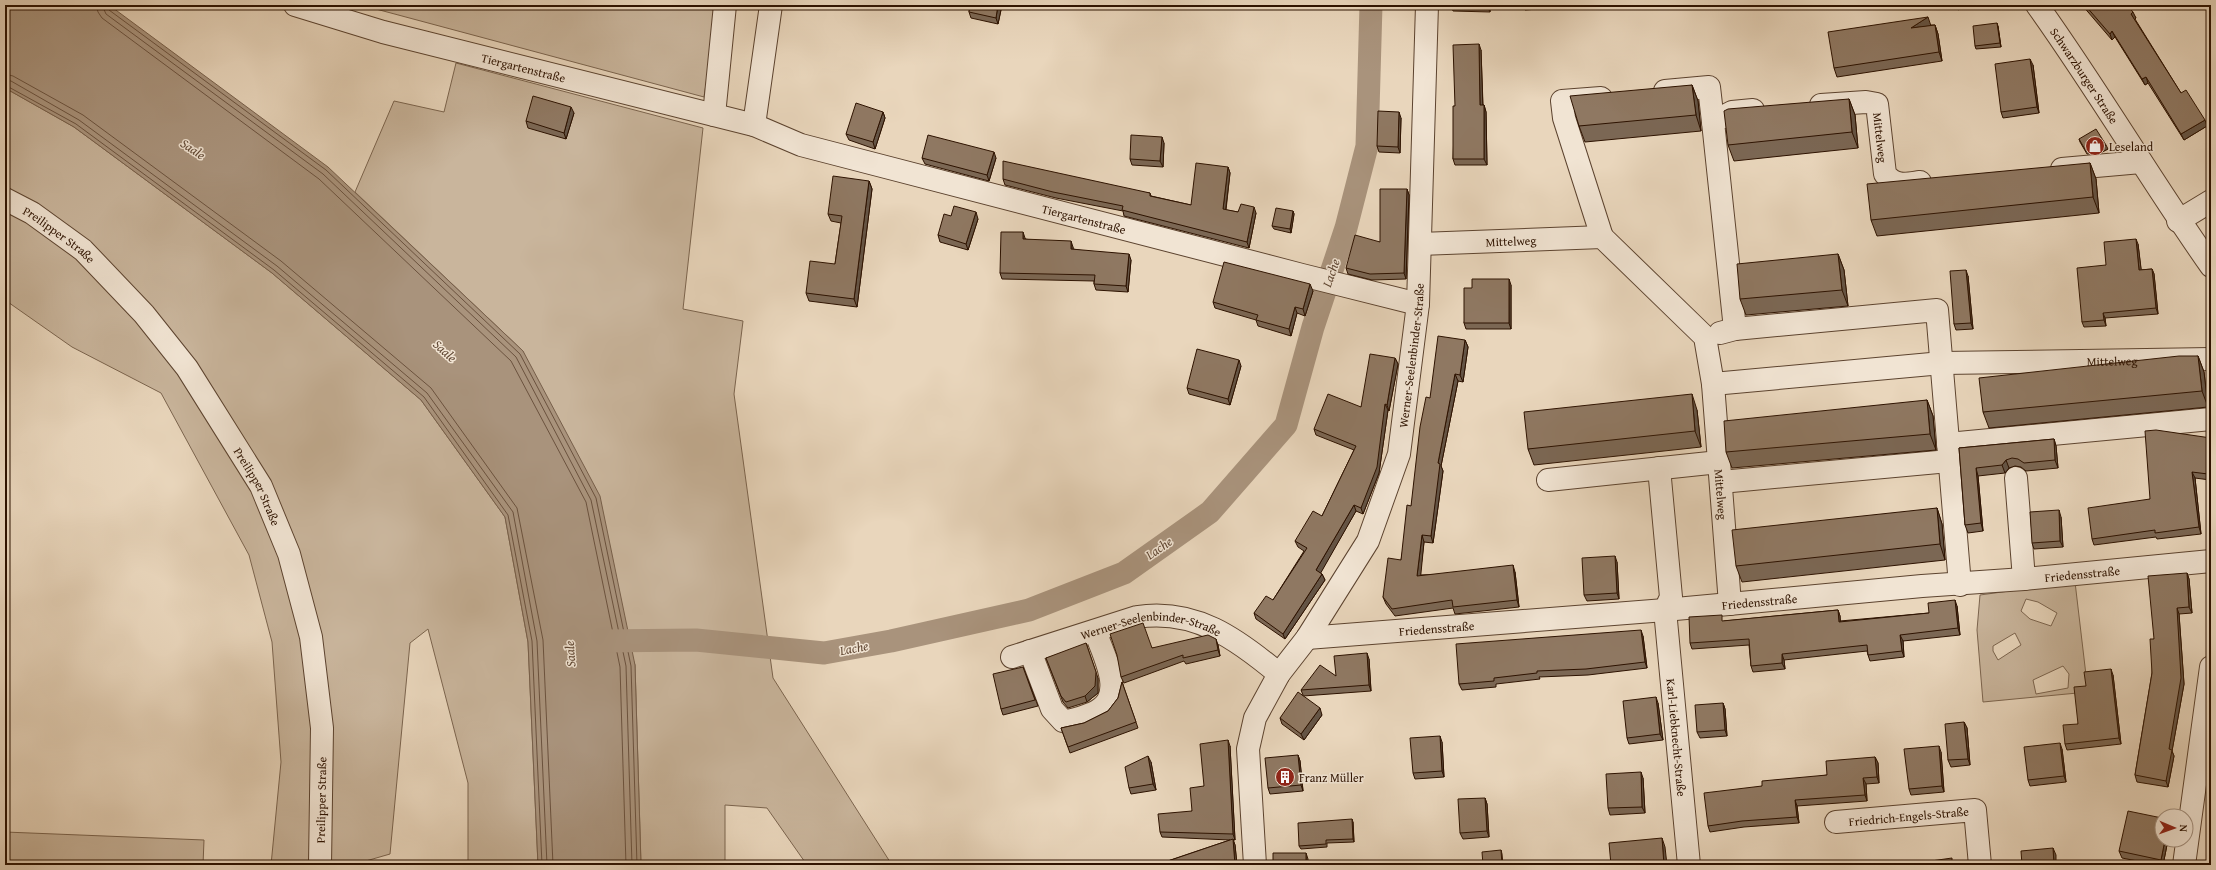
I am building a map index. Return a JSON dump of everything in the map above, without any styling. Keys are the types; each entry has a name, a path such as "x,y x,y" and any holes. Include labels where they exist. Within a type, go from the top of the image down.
{"street":[{"name":"Tiergartenstraße","path":"295,5 382,32 754,125 801,145 1302,276 1363,289 1418,304"},
{"path":"714,115 725,5"},
{"path":"754,125 770,5"},
{"name":"Werner-Seelenbinder-Straße","path":"1255,865 1248,749 1255,718 1279,674 1307,638 1368,541 1399,454 1418,304 1427,5"},
{"name":"Schwarzburger Straße","path":"2038,5 2076,60 2178,221 2211,266"},
{"path":"1647,93 1709,87 1735,329"},
{"path":"1624,95 1562,101 1564,118 1602,237 1706,338 1735,329 1937,310 1960,585"},
{"name":"Mittelweg","path":"1803,106 1866,102 1877,104 1885,174 1891,182 1902,184 1940,181"},
{"path":"1713,122 1732,112 1772,109"},
{"path":"2040,171 2141,162"},
{"name":"Preilipper Straße","path":"5,199 32,213 83,250 144,314 188,368 261,486 288,554 310,637 322,728 320,865"},
{"path":"2178,221 2211,201"},
{"name":"Mittelweg","path":"1420,244 1602,237"},
{"name":"Mittelweg","path":"1706,338 1713,384 1730,604"},
{"name":"Mittelweg","path":"1713,384 1942,363 2211,359"},
{"path":"1548,480 1659,468 1720,472 1948,452 2211,419"},
{"path":"1659,468 1671,597 1665,610"},
{"path":"2016,478 2024,579"},
{"name":"Friedensstraße","path":"1307,638 1665,610 1922,586 1960,585 2211,560"},
{"name":"Karl-Liebknecht-Straße","path":"1665,610 1689,865"},
{"name":"Werner-Seelenbinder-Straße","path":"1095,631 1111,678 1112,692 1104,708 1074,721 1063,721 1052,709 1021,654 1095,631 1137,618 1154,615 1174,615 1221,632 1246,647 1279,674"},
{"path":"2184,865 2207,728 2211,666"},
{"name":"Friedrich-Engels-Straße","path":"1836,822 1975,810 1980,865"}],"shaded area":[{"path":"361,5 718,5 704,97"},
{"path":"456,63 703,128 683,309 743,321 734,394 773,678 892,865 807,865 767,808 725,805 725,865 641,865 635,665 523,351 355,192 394,101 444,112"},
{"path":"5,88 74,127 272,273 421,400 505,517 528,642 538,865 468,865 468,783 428,629 410,643 390,854 352,865 271,865 281,762 272,642 249,555 161,393 72,347 5,300"},
{"path":"2075,582 2088,692 1983,702 1977,630 1980,595","holes":["2026,599 2038,602 2057,613 2051,626 2030,619 2021,611","2015,633 2021,645 1998,660 1993,651 1993,646","2063,666 2069,674 2068,688 2036,694 2033,680"]},
{"path":"5,832 204,840 203,865 5,865"}],"water":[{"name":"Saale","path":"5,5 109,5 328,167 523,351 600,496 635,665 641,865 538,865 528,642 505,517 421,400 272,273 74,127 5,88"}],"building":[{"path":"970,5 998,5 996,18 969,12"},
{"path":"1462,5 1487,5 1487,6"},
{"path":"2085,5 2127,5 2133,12 2131,14 2181,93 2186,90 2205,120 2181,134 2146,77 2142,79 2112,31 2110,34"},
{"path":"1928,17 1911,28 1935,25 1939,52 1834,68 1828,32"},
{"path":"1997,23 2000,43 1975,46 1973,26"},
{"path":"1479,44 1480,105 1484,105 1484,159 1453,159 1453,106 1455,106 1453,45"},
{"path":"2030,59 2037,107 2001,112 1995,64"},
{"path":"1692,85 1696,115 1579,126 1570,96"},
{"path":"533,96 571,107 564,133 526,121"},
{"path":"1849,99 1852,132 1728,145 1724,111 1728,109"},
{"path":"856,103 883,112 873,142 846,134"},
{"path":"1378,111 1399,112 1398,147 1377,146"},
{"path":"2096,129 2106,145 2099,150 2086,151 2079,139"},
{"path":"928,135 994,152 987,175 922,158"},
{"path":"1131,135 1162,137 1160,161 1130,159"},
{"path":"1003,161 1150,193 1150,196 1191,205 1196,163 1228,167 1223,209 1238,212 1241,204 1254,207 1247,242 1122,210 1123,206 1053,192 1003,179"},
{"path":"2090,163 2093,197 1871,220 1867,184"},
{"path":"833,176 869,181 854,299 806,293 810,261 835,264 842,216 828,214"},
{"path":"1380,189 1407,189 1404,273 1370,274 1346,268 1355,235 1380,242"},
{"path":"954,206 976,212 966,244 938,235 944,214 951,216"},
{"path":"1276,208 1293,211 1290,229 1272,226"},
{"path":"1001,232 1023,232 1023,239 1071,241 1071,249 1129,254 1126,286 1094,284 1095,275 1000,273"},
{"path":"2136,239 2139,270 2152,269 2156,308 2103,313 2104,320 2082,322 2077,268 2106,265 2104,242"},
{"path":"1838,254 1842,290 1740,299 1737,264"},
{"path":"1224,262 1310,284 1303,309 1295,307 1289,329 1256,320 1258,315 1213,302"},
{"path":"1966,270 1971,323 1954,324 1950,271"},
{"path":"1472,279 1509,279 1509,323 1464,323 1464,288 1472,288"},
{"path":"1438,336 1465,340 1460,375 1455,374 1438,463 1440,464 1431,536 1422,535 1417,576 1513,565 1517,600 1453,607 1452,600 1392,609 1383,597 1388,558 1401,560 1407,505 1411,506 1420,427 1426,397 1430,398"},
{"path":"1197,349 1239,360 1228,399 1187,388"},
{"path":"1370,354 1395,358 1387,405 1385,404 1377,467 1361,508 1354,505 1316,570 1322,574 1283,634 1254,613 1266,596 1273,600 1307,548 1295,541 1313,511 1322,516 1356,446 1314,429 1328,394 1361,407"},
{"path":"2179,356 2198,356 2202,391 1983,412 1979,378"},
{"path":"1692,394 1695,431 1528,449 1524,412"},
{"path":"1927,400 1930,434 1726,452 1724,421"},
{"path":"2156,430 2211,438 2208,474 2192,472 2199,527 2155,533 2155,530 2092,539 2088,508 2150,499 2145,431"},
{"path":"2054,439 2055,460 2024,463 2018,459 2012,458 2006,460 2002,465 1976,468 1981,523 1965,525 1959,448"},
{"path":"1937,508 1940,544 1736,566 1732,530"},
{"path":"2059,510 2060,541 2032,543 2030,512"},
{"path":"1615,556 1617,593 1584,595 1582,558"},
{"path":"2187,573 2189,607 2177,608 2181,678 2169,749 2172,750 2166,781 2135,775 2152,673 2150,639 2154,639 2148,576"},
{"path":"1955,600 1958,628 1900,635 1902,651 1868,655 1867,645 1782,654 1782,663 1751,666 1749,639 1690,643 1689,617 1722,615 1722,621 1838,610 1839,622 1929,613 1928,603"},
{"path":"1143,623 1152,648 1208,635 1216,639 1218,650 1183,658 1183,655 1121,677 1117,655 1110,634"},
{"path":"1641,630 1645,662 1586,669 1537,671 1537,673 1494,678 1494,681 1459,684 1456,644"},
{"path":"1086,643 1096,672 1095,686 1085,696 1066,702 1061,696 1046,658"},
{"path":"1367,653 1369,685 1301,690 1320,665 1336,676 1334,656"},
{"path":"1023,667 1035,700 1001,709 993,674"},
{"path":"2111,669 2119,738 2065,744 2063,725 2078,724 2074,687 2086,686 2084,672"},
{"path":"1122,682 1136,722 1068,747 1061,728 1084,723 1108,711 1118,698"},
{"path":"1298,692 1320,708 1301,734 1280,718"},
{"path":"1656,697 1660,734 1627,738 1623,701"},
{"path":"1723,703 1725,730 1697,732 1695,705"},
{"path":"1964,722 1968,759 1948,760 1945,724"},
{"path":"1440,736 1442,771 1413,773 1410,738"},
{"path":"1228,740 1233,834 1160,832 1158,814 1192,811 1190,788 1204,786 1200,744"},
{"path":"2060,743 2064,776 2028,780 2024,747"},
{"path":"1939,746 1942,786 1909,789 1904,749"},
{"name":"Franz Müller","path":"1298,755 1301,785 1268,788 1265,758"},
{"path":"1148,756 1153,784 1129,788 1125,767"},
{"path":"1875,757 1877,777 1863,778 1865,795 1795,800 1797,817 1742,821 1708,826 1704,793 1762,786 1762,781 1827,775 1826,761"},
{"path":"1641,772 1642,807 1608,808 1606,774"},
{"path":"1485,798 1487,831 1460,833 1458,799"},
{"path":"2211,807 2211,865 2207,865"},
{"path":"2128,811 2154,816 2154,848 2163,848 2161,860 2119,851"},
{"path":"1352,819 1353,839 1326,840 1326,844 1299,846 1298,823"},
{"path":"1662,838 1664,865 1611,865 1609,843"},
{"path":"1233,839 1235,865 1156,865"},
{"path":"2053,848 2054,865 2022,865 2021,851"},
{"path":"1501,850 1502,865 1483,865 1482,852"},
{"path":"1273,853 1306,853 1306,865 1273,865"},
{"path":"1952,858 1952,865 1918,865 1917,863"}],"waterway":[{"name":"Lache","path":"599,641 696,640 824,653 891,641 1029,610 1124,573 1210,512 1286,425 1313,327 1346,228 1367,146 1371,5"}],"place":[{"name":"Leseland","path":"2095,146"},
{"name":"Franz Müller","path":"1285,777"}]}
